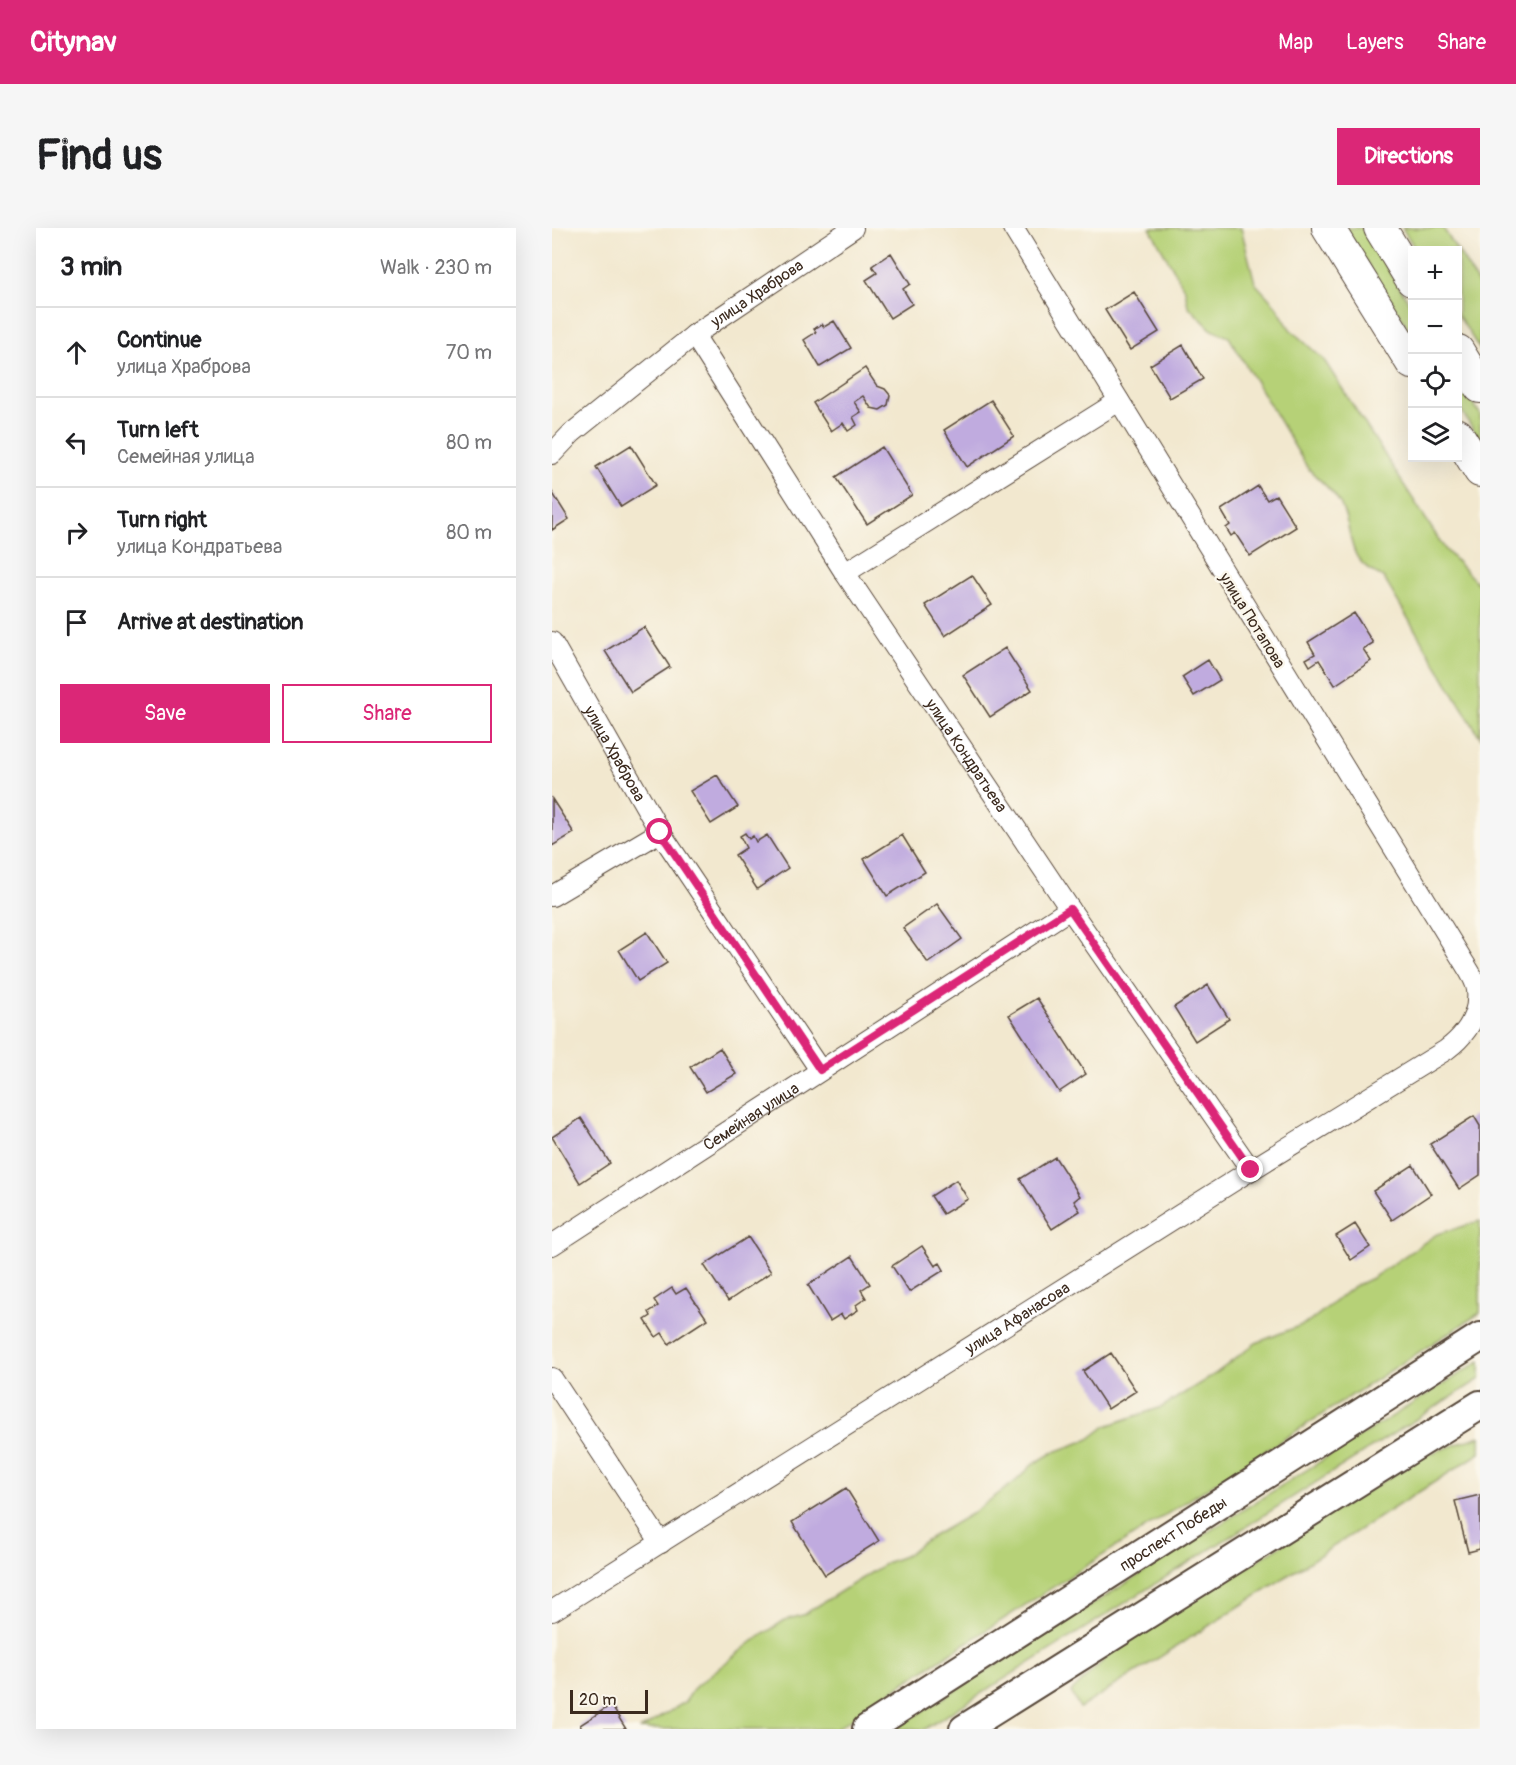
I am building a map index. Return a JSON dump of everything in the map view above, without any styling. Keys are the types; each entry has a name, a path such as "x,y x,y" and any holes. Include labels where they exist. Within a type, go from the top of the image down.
{"main road":[{"path":"1328,228 1408,355"},
{"path":"1380,228 1408,272"},
{"path":"1460,354 1480,387"},
{"path":"1462,442 1480,471"},
{"name":"проспект Победы","path":"867,1729 1480,1337"},
{"path":"964,1729 1480,1405"}],"street":[{"name":"улица Храброва","path":"552,454 572,434 694,335 853,228"},
{"name":"улица Потапова","path":"1013,228 1460,956 1477,988 1475,1016"},
{"name":"улица Кондратьева","path":"694,335 845,573 1070,909 1251,1170"},
{"path":"845,573 1119,401"},
{"name":"улица Храброва","path":"552,642 660,832 820,1070"},
{"path":"552,896 660,832"},
{"name":"Семейная улица","path":"552,1245 1070,909"},
{"name":"улица Афанасова","path":"552,1611 1251,1170 1446,1050 1462,1039 1475,1016"},
{"path":"552,1378 661,1543"}],"green space":[{"path":"1150,228 1241,228 1255,283 1276,306 1290,329 1324,360 1445,549 1480,586 1480,737 1383,577 1370,570 1356,555 1341,505 1330,490 1307,467 1229,337 1212,330 1188,306 1185,290"},
{"path":"1345,228 1362,228 1408,301 1408,328"},
{"path":"1402,228 1443,228 1454,246 1413,246"},
{"path":"1462,258 1480,287 1480,350 1462,321"},
{"path":"1462,385 1480,414 1480,441 1462,412"},
{"path":"1480,1221 1480,1313 836,1729 641,1729 685,1702 695,1687 753,1641 785,1620 803,1615 888,1562 907,1555 921,1543 971,1514 1017,1480 1033,1464 1052,1453 1089,1439 1106,1426 1162,1407 1215,1374 1256,1343 1309,1322 1353,1287 1372,1278 1437,1234"},
{"path":"1480,1361 1480,1379 925,1729 894,1729"},
{"path":"1480,1436 1480,1453 1080,1708 1071,1692 1112,1652 1423,1456"}],"building":[{"path":"891,253 910,284 903,289 912,304 890,318 866,280 877,273 872,266"},
{"path":"1134,292 1159,332 1130,350 1105,310"},
{"path":"834,321 851,348 820,367 804,340 816,332 814,329 822,324 824,327"},
{"path":"1183,345 1203,379 1170,398 1150,365"},
{"path":"865,368 877,386 885,389 890,395 888,405 880,410 871,408 863,396 854,402 861,412 853,417 857,425 848,431 843,423 831,431 813,403"},
{"path":"991,400 1014,436 967,467 944,430"},
{"path":"631,445 656,485 621,507 596,467"},
{"path":"882,447 912,495 867,524 836,477"},
{"path":"1258,486 1267,500 1276,495 1296,527 1250,556 1235,533 1231,536 1226,528 1230,525 1221,510"},
{"path":"552,492 569,519 552,530"},
{"path":"972,575 992,605 945,636 925,605"},
{"path":"1354,613 1373,643 1363,649 1371,661 1335,685 1319,660 1310,666 1306,659 1315,654 1308,642"},
{"path":"644,627 670,667 631,692 605,651"},
{"path":"1005,648 1032,690 990,717 963,675"},
{"path":"1208,660 1220,680 1194,696 1182,677"},
{"path":"717,775 738,807 711,824 690,791"},
{"path":"552,799 574,833 552,846"},
{"path":"745,833 749,839 753,836 756,842 767,835 788,868 757,889 735,855 746,848 740,836"},
{"path":"902,835 925,872 887,896 864,859"},
{"path":"937,904 962,939 928,963 903,928"},
{"path":"647,932 667,963 638,981 619,950"},
{"path":"1208,985 1229,1019 1195,1041 1174,1007"},
{"path":"1037,998 1086,1074 1059,1092 1009,1015"},
{"path":"720,1048 736,1074 706,1092 690,1067"},
{"path":"1474,1116 1480,1126 1480,1175 1459,1189 1430,1144"},
{"path":"581,1118 610,1163 580,1183 552,1137"},
{"path":"1055,1157 1080,1196 1074,1201 1080,1211 1052,1229 1020,1179"},
{"path":"1413,1165 1431,1194 1392,1220 1373,1191"},
{"path":"956,1180 968,1199 943,1214 931,1196"},
{"path":"1355,1224 1370,1247 1351,1260 1336,1236"},
{"path":"748,1237 771,1272 728,1301 704,1265"},
{"path":"922,1246 935,1266 940,1263 944,1270 909,1292 892,1266"},
{"path":"852,1256 870,1284 861,1290 866,1298 856,1305 858,1310 844,1319 841,1314 830,1321 808,1285"},
{"path":"672,1288 676,1294 686,1288 707,1319 669,1344 662,1333 656,1337 645,1320 651,1316 649,1312 658,1306 654,1300"},
{"path":"1111,1353 1136,1391 1108,1409 1083,1371"},
{"path":"846,1488 879,1541 825,1575 792,1522"},
{"path":"1480,1495 1480,1549 1468,1552 1455,1501"},
{"path":"611,1705 626,1729 582,1729 580,1725"}],"route":[{"path":"660,832 820,1070 1070,909 1251,1170"}]}
